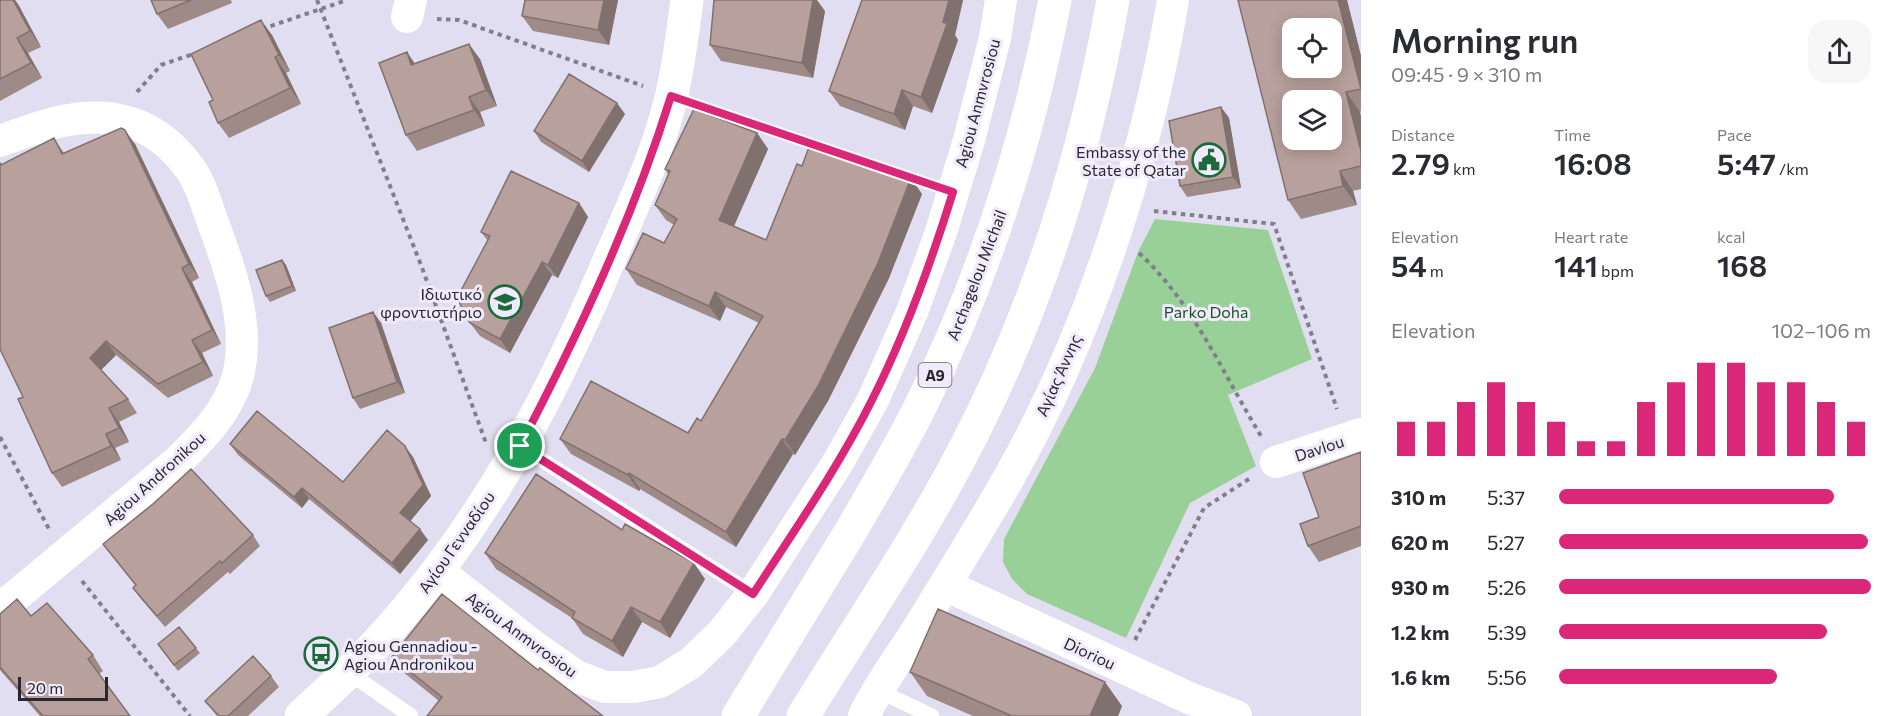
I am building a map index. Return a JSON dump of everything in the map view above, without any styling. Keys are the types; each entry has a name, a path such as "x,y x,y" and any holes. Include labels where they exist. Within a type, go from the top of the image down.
{"main road":[{"name":"Αγίου Γενναδίου","path":"301,716 401,617 438,571 520,446 584,320 652,157 671,96 687,0"},
{"name":"Archagelou Michail","path":"738,716 890,464 922,403 959,320 1004,201 1030,111 1055,0"},
{"path":"803,716 928,514 988,402 1046,260 1069,190 1104,51 1113,0"}],"street":[{"name":"Agiou Anmvrosiou","path":"438,571 567,670 604,687 633,687 660,682 691,663 722,633 753,594 837,464 873,400 912,312 969,140 1001,0"},
{"name":"Αγίας Άννης","path":"871,703 1009,478 1057,384 1119,219 1142,138 1165,44 1173,0"},
{"name":"Agiou Andronikou","path":"0,141 44,125 67,119 92,117 129,122 161,139 190,168 198,182 225,256 242,329 237,377 225,406 204,436 178,461 0,609"},
{"name":"Davlou","path":"1276,462 1354,436"},
{"name":"Dioriou","path":"945,585 1121,667 1184,707 1236,716"}],"lane":[{"path":"520,446 753,594"},
{"path":"348,672 411,716"},
{"path":"871,703 932,716"}],"path":[{"path":"317,0 421,266 499,480"},
{"path":"257,31 347,0"},
{"path":"409,8 459,20 818,146"},
{"path":"161,65 203,50"},
{"path":"886,169 953,192"},
{"path":"1119,219 1274,225 1354,436"},
{"path":"1119,219 1204,333 1237,396 1276,462 1204,508 1121,667"},
{"path":"0,437 63,556 190,716"}],"green space":[{"name":"Parko Doha","path":"1155,219 1268,230 1312,359 1228,395 1256,466 1190,503 1126,638 1027,594 1012,579 1003,562 1004,539 1095,368 1138,252"}],"building":[{"path":"0,0 13,0 30,31 17,38 31,63 0,79"},
{"path":"151,0 191,0 157,14"},
{"path":"525,0 604,0 598,30 522,16"},
{"path":"714,0 813,0 802,63 710,45"},
{"path":"862,0 949,0 943,22 947,24 921,97 902,90 894,114 829,91"},
{"path":"1238,0 1338,0 1361,89 1346,92 1361,151 1361,166 1340,171 1343,186 1288,200"},
{"path":"261,20 279,55 275,57 290,88 218,123 209,102 213,100 191,54"},
{"path":"469,44 486,90 469,97 474,110 406,135 379,63 407,52 411,65"},
{"path":"569,74 617,103 582,161 534,131"},
{"name":"Embassy of the State of Qatar","path":"1221,107 1233,177 1180,186 1169,121"},
{"path":"694,109 757,133 719,220 766,240 797,164 802,166 812,139 911,178 878,263 818,386 785,440 782,439 726,532 629,473 628,475 560,439 591,381 688,433 697,418 701,421 763,316 715,292 709,306 626,269 643,233 664,243 677,219 655,205 670,171 665,169"},
{"path":"121,128 125,130 189,264 182,268 212,330 192,340 203,362 158,384 106,341 90,358 128,399 109,408 119,428 106,434 111,446 52,473 18,399 23,397 0,349 0,163 1,165 54,138 62,154"},
{"path":"511,171 579,203 548,265 542,262 500,339 470,323 457,298 490,236 481,232"},
{"path":"282,260 292,286 266,296 256,270"},
{"path":"373,312 397,382 353,398 329,328"},
{"path":"257,411 343,482 387,430 405,446 423,485 400,513 420,529 392,563 302,488 294,497 230,444"},
{"path":"1361,452 1361,526 1308,546 1300,524 1319,517 1303,473"},
{"path":"191,469 253,535 157,616 133,588 136,585 103,544 153,504"},
{"path":"536,474 622,530 625,524 694,563 660,622 631,607 612,641 572,618 575,612 485,553"},
{"path":"442,594 538,670 540,668 603,716 427,716 442,697 392,657"},
{"path":"17,599 31,616 47,603 93,655 88,659 130,716 43,716 0,667 0,614"},
{"path":"938,609 1105,682 1090,716 1012,716 910,672"},
{"path":"179,627 196,648 174,665 158,644"},
{"path":"253,656 271,676 228,716 219,716 205,701"}],"place":[{"name":"Embassy of the State of Qatar","path":"1209,160"},
{"name":"Ιδιωτικό φροντιστήριο","path":"505,302"},
{"name":"Agiou Gennadiou - Agiou Andronikou","path":"321,654"}],"route":[{"path":"671,96 953,192 912,312 873,400 837,464 753,594 520,446 584,320 652,157 671,96"}]}
